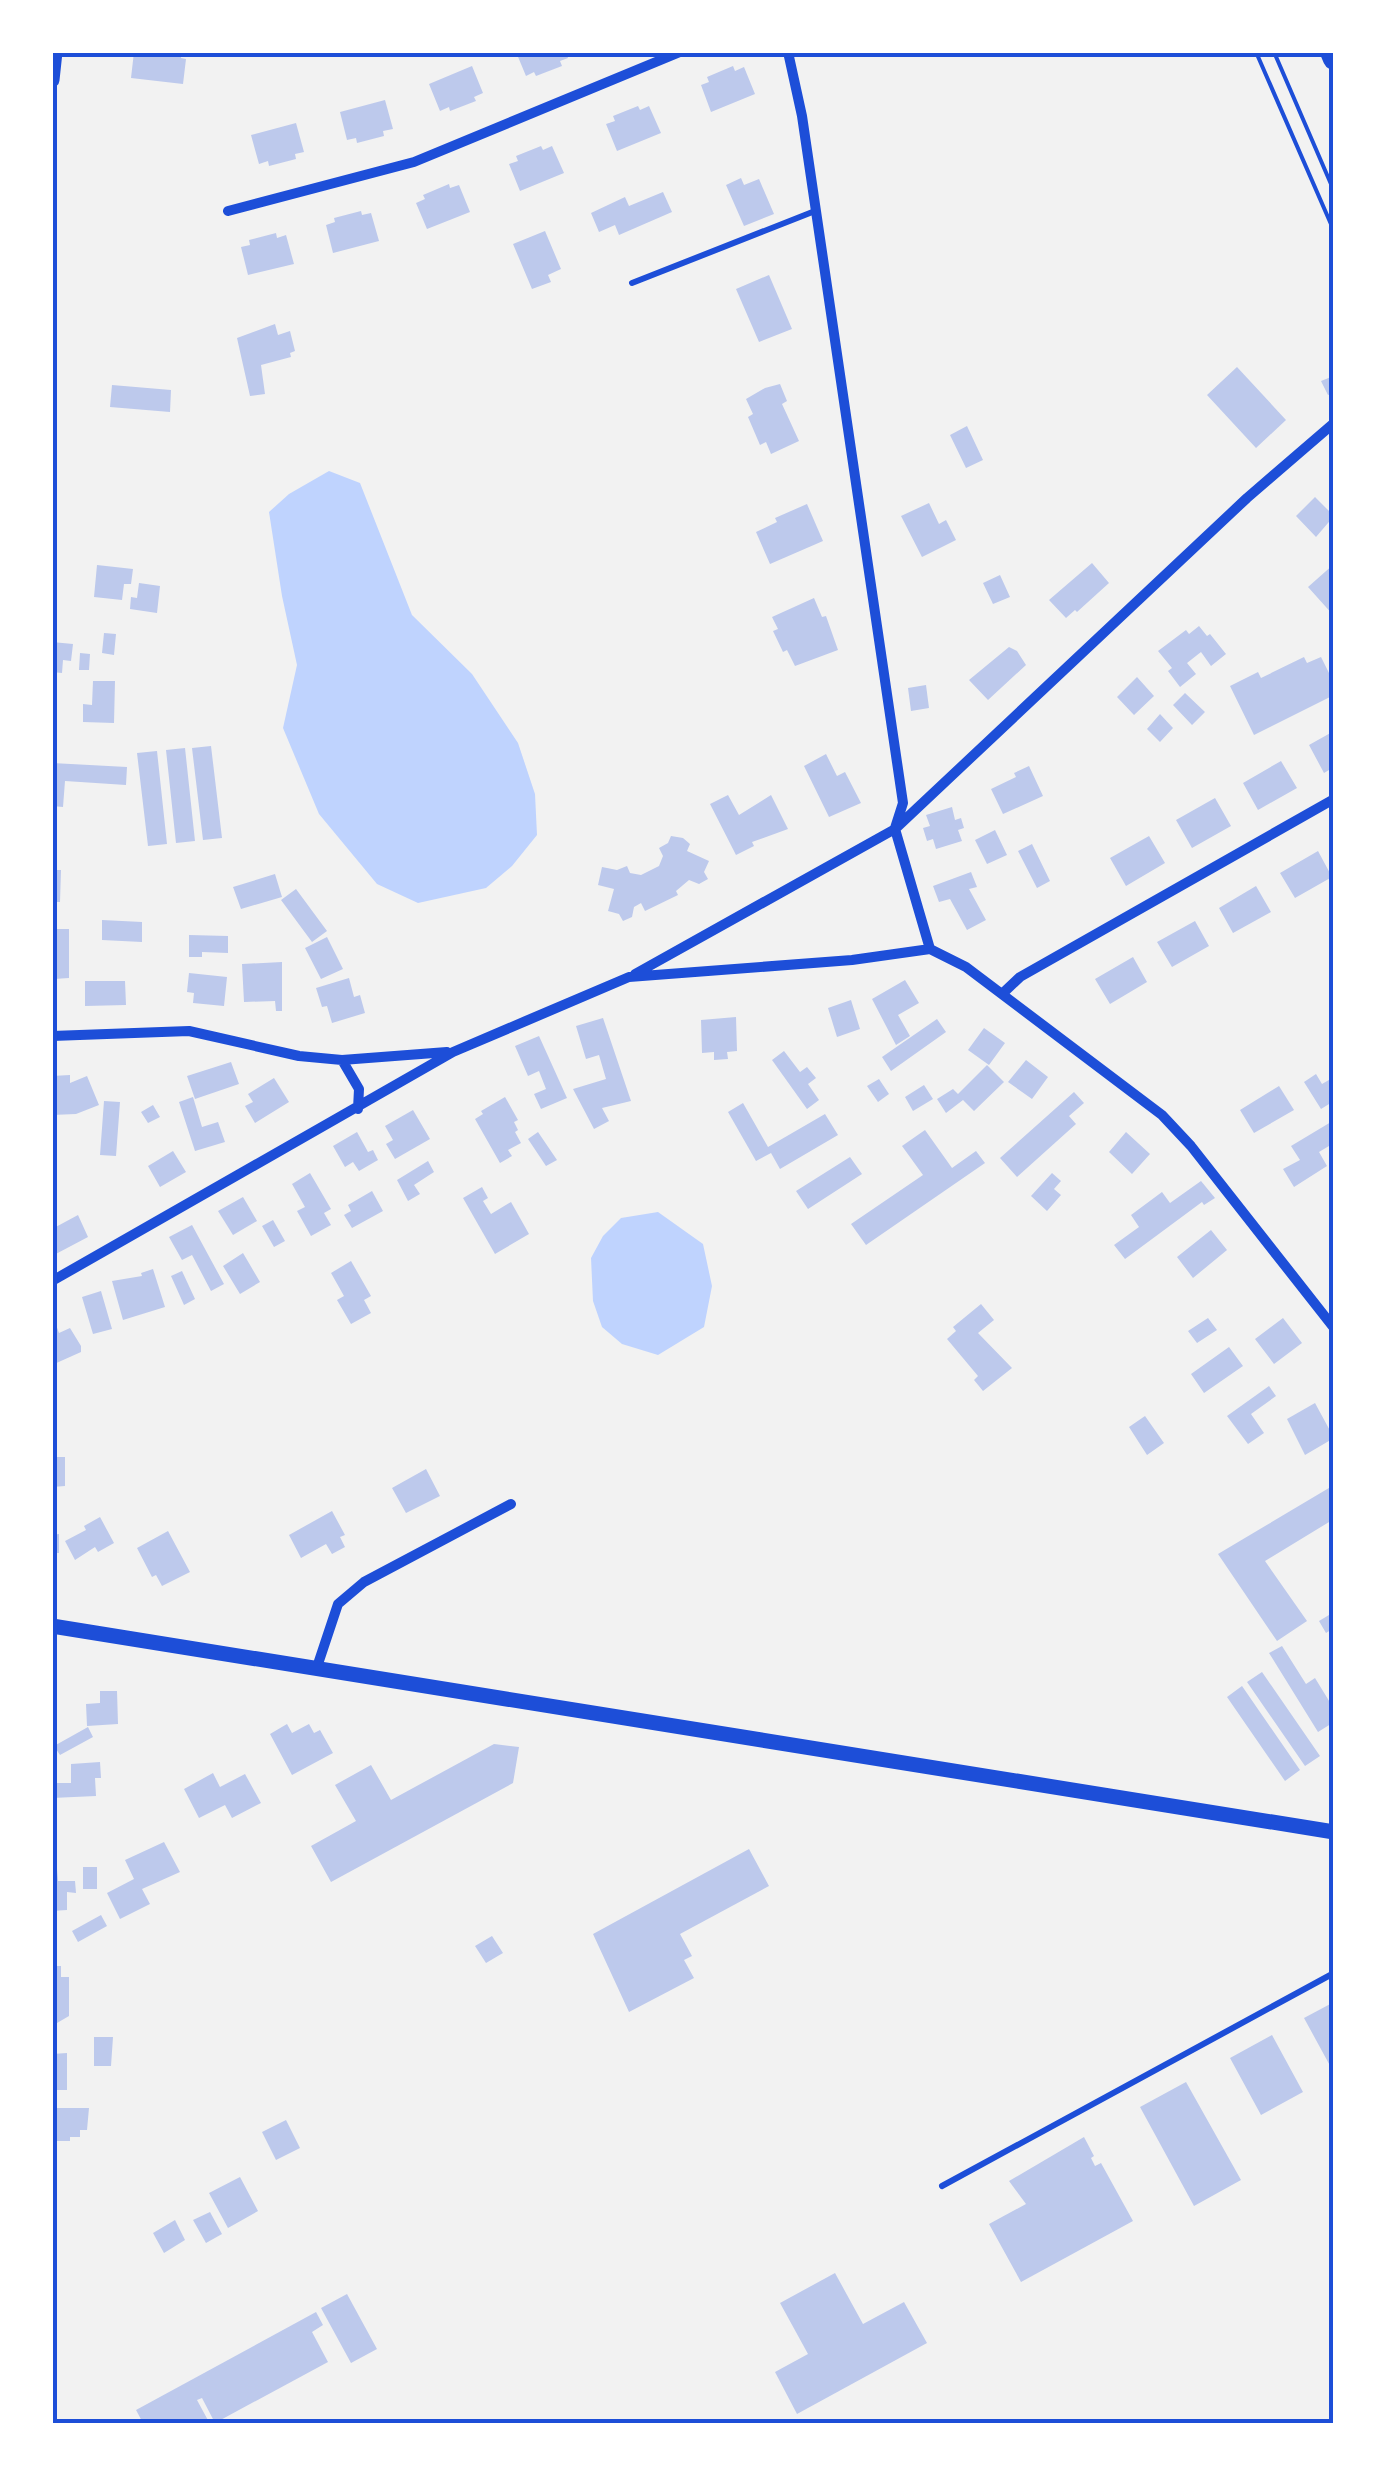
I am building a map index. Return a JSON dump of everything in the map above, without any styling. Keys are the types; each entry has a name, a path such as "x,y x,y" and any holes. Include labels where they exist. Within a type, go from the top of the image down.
{"street":[{"path":"52,80 55,52"},
{"path":"228,211 414,162 680,52"},
{"path":"788,52 802,116 902,803 895,829 930,949"},
{"path":"52,1282 454,1052 629,976 895,829 1247,498 1334,423"},
{"path":"1002,994 1020,977 1334,799"},
{"path":"629,976 852,960 930,949 966,968 1162,1116 1191,1146 1334,1328"},
{"path":"52,1036 189,1031 299,1056 342,1060 454,1052"},
{"path":"342,1060 359,1089 358,1109"},
{"path":"317,1667 338,1604 349,1594 364,1582 511,1504"},
{"path":"52,1626 1334,1832"}],"lane":[{"path":"632,283 815,211"},
{"path":"942,2186 1334,1974"}],"path":[{"path":"1256,52 1334,231"},
{"path":"1274,52 1334,191"}],"water":[{"path":"329,471 360,483 412,615 472,674 518,743 535,794 537,835 512,866 486,888 418,903 377,884 319,814 283,728 297,665 269,512 289,494"},
{"path":"658,1212 703,1244 712,1286 704,1327 658,1355 622,1344 602,1327 593,1301 591,1258 603,1236 621,1218"}],"building":[{"path":"134,52 181,52 181,58 186,59 183,84 131,78"},
{"path":"516,52 566,52 568,58 560,61 562,66 526,76"},
{"path":"472,66 483,93 474,97 476,101 440,111 429,84"},
{"path":"733,66 735,71 744,67 755,94 711,112 701,85 709,82 707,77"},
{"path":"385,100 393,129 383,131 384,136 357,143 356,138 347,140 340,112"},
{"path":"638,106 640,110 649,106 661,133 617,151 606,124 615,121 613,116"},
{"path":"296,123 304,152 295,154 296,159 269,166 268,161 259,164 251,135"},
{"path":"541,146 543,150 552,146 564,173 520,191 509,164 518,161 516,156"},
{"path":"741,178 744,185 759,179 774,214 744,226 726,185"},
{"path":"449,184 450,188 459,185 470,212 427,229 416,203 425,199 423,195"},
{"path":"663,192 672,212 619,235 615,225 599,232 591,213 625,197 629,206"},
{"path":"361,211 362,215 371,213 379,241 333,253 326,225 335,222 334,218"},
{"path":"545,231 561,269 548,275 551,282 532,289 513,244"},
{"path":"276,233 277,238 286,235 294,264 248,275 241,247 250,245 249,240"},
{"path":"769,275 792,329 759,342 736,289"},
{"path":"275,324 278,335 290,331 295,351 290,353 291,357 261,365 265,394 250,396 237,338"},
{"path":"1237,367 1286,420 1256,448 1207,395"},
{"path":"1331,377 1334,393 1328,395 1321,381"},
{"path":"780,384 787,401 782,404 799,441 771,454 766,442 760,445 748,417 753,414 746,399"},
{"path":"112,385 171,390 170,412 110,407"},
{"path":"967,426 983,460 966,468 950,435"},
{"path":"1315,497 1334,516 1316,537 1296,516"},
{"path":"929,503 939,524 946,520 956,540 922,557 901,516"},
{"path":"807,504 823,541 770,564 756,532 777,522 775,518"},
{"path":"1092,563 1109,583 1066,618 1049,600"},
{"path":"1334,564 1334,616 1308,587"},
{"path":"97,565 133,569 131,584 124,584 122,600 94,597"},
{"path":"1000,575 1010,597 993,604 983,583"},
{"path":"139,583 160,586 157,613 130,609 131,597 137,598"},
{"path":"814,598 822,617 826,616 838,650 795,666 773,631 778,629 772,617"},
{"path":"1199,626 1226,654 1211,666 1201,652 1187,663 1196,674 1180,687 1168,671 1172,668 1158,651 1186,630 1189,634"},
{"path":"104,633 116,634 114,655 102,653"},
{"path":"52,642 73,644 71,661 63,660 62,673 52,672"},
{"path":"1009,647 1017,651 1026,665 988,700 969,680"},
{"path":"80,653 90,654 89,670 79,670"},
{"path":"1304,657 1307,663 1321,657 1334,683 1334,695 1254,735 1230,686 1258,672 1261,678"},
{"path":"1137,677 1154,696 1134,715 1117,697"},
{"path":"93,681 115,681 114,723 83,722 83,704 92,705"},
{"path":"926,685 929,708 911,711 908,688"},
{"path":"1185,693 1205,712 1192,725 1173,705"},
{"path":"1160,714 1173,728 1160,742 1147,729"},
{"path":"1334,731 1334,767 1324,773 1309,745"},
{"path":"211,746 222,838 203,840 192,748"},
{"path":"185,748 195,841 176,843 166,750"},
{"path":"157,751 167,844 148,846 137,753"},
{"path":"826,754 837,776 845,772 861,803 829,817 804,766"},
{"path":"1281,761 1297,788 1258,810 1243,783"},
{"path":"52,763 127,767 126,785 65,781 63,807 52,806"},
{"path":"1029,766 1043,796 1003,814 991,789"},
{"path":"728,795 739,815 771,795 788,829 752,842 754,846 736,855 710,804"},
{"path":"1215,798 1231,826 1192,848 1176,820"},
{"path":"952,807 955,820 961,818 964,828 958,830 962,841 936,849 933,839 927,841 923,828 930,826 926,815"},
{"path":"995,830 1007,855 987,864 975,840"},
{"path":"671,836 683,838 690,844 687,851 709,861 704,872 708,879 699,884 689,880 676,891 678,895 645,911 641,903 634,907 632,917 623,921 619,914 608,911 614,889 598,885 602,867 617,870 627,866 630,873 641,875 659,866 663,856 659,848"},
{"path":"1149,836 1165,863 1126,886 1110,858"},
{"path":"1032,844 1050,881 1037,888 1018,851"},
{"path":"1318,851 1332,877 1295,898 1280,873"},
{"path":"52,870 61,870 60,902 52,902"},
{"path":"971,872 977,887 969,889 986,920 967,930 950,899 939,902 933,886"},
{"path":"275,874 282,897 241,909 233,887"},
{"path":"1256,886 1271,912 1233,933 1219,908"},
{"path":"296,889 327,931 312,942 281,900"},
{"path":"102,920 142,922 142,942 102,940"},
{"path":"1195,921 1209,946 1172,967 1157,942"},
{"path":"52,929 69,929 69,978 54,979"},
{"path":"189,935 228,936 228,953 202,952 202,957 189,957"},
{"path":"327,937 343,969 321,979 305,948"},
{"path":"1133,957 1147,982 1110,1004 1095,979"},
{"path":"282,962 282,1011 276,1011 275,1001 244,1002 242,964"},
{"path":"189,973 227,977 224,1006 193,1003 194,993 187,992"},
{"path":"349,978 354,997 360,995 365,1013 332,1023 316,988"},
{"path":"905,980 919,1003 898,1015 910,1036 896,1045 872,999"},
{"path":"85,981 125,981 126,1005 85,1006"},
{"path":"851,1000 860,1029 837,1037 828,1008"},
{"path":"736,1017 737,1051 727,1052 728,1059 714,1060 714,1052 702,1053 701,1020"},
{"path":"603,1018 631,1101 602,1108 609,1121 594,1129 573,1089 606,1079 599,1055 586,1059 576,1026"},
{"path":"937,1019 946,1032 891,1071 882,1057"},
{"path":"984,1028 1005,1043 989,1065 968,1050"},
{"path":"539,1036 567,1098 541,1109 534,1094 546,1089 539,1071 528,1076 515,1046"},
{"path":"784,1051 800,1072 807,1067 816,1078 808,1084 819,1100 807,1109 772,1060"},
{"path":"1026,1060 1048,1077 1032,1099 1008,1082"},
{"path":"231,1062 239,1084 195,1099 187,1076"},
{"path":"987,1065 1004,1082 974,1111 963,1100 946,1113 937,1099 953,1089 958,1094"},
{"path":"1316,1074 1322,1084 1334,1077 1334,1101 1321,1109 1304,1082"},
{"path":"70,1075 70,1083 87,1076 99,1105 76,1114 52,1115 52,1076"},
{"path":"274,1078 289,1102 255,1123 245,1106 253,1102 248,1094"},
{"path":"879,1079 889,1094 878,1102 867,1086"},
{"path":"924,1085 933,1099 913,1111 905,1097"},
{"path":"1279,1086 1294,1110 1254,1133 1240,1110"},
{"path":"1074,1092 1084,1103 1069,1116 1076,1124 1017,1177 1000,1158"},
{"path":"193,1097 202,1127 218,1122 225,1142 195,1151 179,1102"},
{"path":"505,1097 518,1120 514,1122 518,1130 515,1132 521,1143 508,1150 512,1156 500,1163 475,1119"},
{"path":"104,1101 120,1102 116,1156 100,1155"},
{"path":"743,1103 768,1147 825,1114 838,1135 780,1169 771,1153 756,1161 728,1112"},
{"path":"153,1105 160,1117 148,1123 141,1112"},
{"path":"413,1110 430,1139 395,1159 386,1144 393,1140 385,1126"},
{"path":"1331,1122 1334,1143 1319,1152 1327,1166 1294,1187 1283,1169 1300,1160 1291,1146"},
{"path":"925,1130 952,1168 976,1151 985,1163 866,1245 851,1224 923,1175 902,1146"},
{"path":"357,1132 368,1152 373,1150 378,1160 359,1171 353,1162 345,1167 333,1146"},
{"path":"538,1132 557,1160 546,1166 528,1139"},
{"path":"1126,1132 1150,1154 1132,1174 1109,1152"},
{"path":"173,1151 186,1172 160,1187 148,1166"},
{"path":"850,1157 862,1174 808,1209 796,1191"},
{"path":"428,1161 434,1172 414,1185 420,1194 408,1201 397,1180"},
{"path":"310,1173 331,1209 324,1213 331,1225 311,1236 297,1211 305,1207 292,1184"},
{"path":"1052,1173 1061,1181 1054,1189 1061,1195 1047,1211 1031,1196"},
{"path":"1201,1181 1215,1198 1204,1205 1202,1202 1125,1259 1114,1245 1139,1227 1131,1215 1162,1192 1170,1203"},
{"path":"482,1187 488,1198 483,1201 491,1214 511,1202 529,1234 495,1254 463,1198"},
{"path":"372,1191 383,1211 352,1228 344,1215 351,1211 348,1205"},
{"path":"243,1197 257,1221 233,1235 218,1211"},
{"path":"78,1215 88,1237 52,1256 52,1229"},
{"path":"273,1220 285,1241 274,1247 262,1226"},
{"path":"192,1225 224,1284 211,1291 192,1255 182,1260 169,1237"},
{"path":"1211,1230 1227,1250 1193,1278 1177,1257"},
{"path":"243,1253 260,1282 240,1294 223,1266"},
{"path":"351,1261 371,1296 364,1300 371,1313 351,1324 337,1300 344,1296 331,1273"},
{"path":"153,1269 165,1307 123,1320 112,1281 142,1276 141,1273"},
{"path":"182,1271 195,1299 184,1305 171,1276"},
{"path":"101,1291 112,1329 93,1334 82,1297"},
{"path":"981,1304 994,1320 978,1333 1012,1368 983,1391 974,1380 978,1376 947,1339 956,1331 953,1327"},
{"path":"52,1314 59,1333 70,1328 81,1352 52,1365"},
{"path":"1208,1318 1217,1330 1197,1343 1188,1331"},
{"path":"1283,1318 1302,1343 1274,1364 1255,1339"},
{"path":"1229,1347 1243,1366 1204,1393 1191,1374"},
{"path":"1269,1386 1276,1396 1251,1414 1264,1433 1248,1444 1227,1416"},
{"path":"1315,1403 1334,1438 1305,1455 1287,1419"},
{"path":"1145,1416 1164,1443 1147,1455 1129,1427"},
{"path":"52,1440 56,1440 57,1457 65,1457 65,1486 52,1487"},
{"path":"426,1469 440,1496 406,1513 392,1488"},
{"path":"1334,1485 1334,1519 1265,1561 1307,1621 1277,1641 1218,1554"},
{"path":"332,1511 345,1535 340,1537 345,1547 332,1554 326,1544 301,1558 289,1535"},
{"path":"100,1517 114,1543 98,1552 95,1547 75,1560 65,1541"},
{"path":"168,1531 190,1572 162,1586 156,1575 152,1577 137,1548"},
{"path":"59,1534 59,1553 52,1553 52,1535"},
{"path":"1334,1612 1334,1628 1326,1633 1319,1621"},
{"path":"1282,1646 1306,1684 1315,1678 1334,1709 1334,1722 1318,1732 1269,1653"},
{"path":"1262,1672 1320,1756 1305,1766 1247,1682"},
{"path":"1242,1686 1300,1770 1285,1781 1227,1697"},
{"path":"100,1691 117,1691 118,1724 87,1726 86,1704 100,1703"},
{"path":"287,1724 292,1733 309,1724 314,1733 320,1730 333,1753 292,1775 270,1734"},
{"path":"88,1727 93,1737 60,1755 54,1746"},
{"path":"494,1744 519,1747 513,1783 331,1882 311,1846 356,1821 335,1785 371,1765 391,1800"},
{"path":"100,1762 101,1778 95,1778 96,1796 52,1798 52,1783 71,1783 71,1764"},
{"path":"213,1773 220,1787 245,1774 261,1803 232,1818 225,1805 199,1818 184,1789"},
{"path":"164,1842 180,1872 142,1889 150,1904 120,1919 107,1893 134,1879 125,1860"},
{"path":"749,1849 769,1886 680,1934 692,1956 684,1960 694,1978 629,2012 593,1934"},
{"path":"83,1867 97,1867 97,1889 83,1889"},
{"path":"52,1869 57,1869 58,1881 75,1881 76,1893 67,1892 67,1910 52,1911"},
{"path":"101,1915 107,1926 78,1942 72,1931"},
{"path":"492,1936 503,1953 486,1963 475,1946"},
{"path":"52,1966 61,1966 61,1977 69,1977 69,2016 57,2023 52,2023"},
{"path":"1334,2002 1334,2073 1304,2018"},
{"path":"1272,2035 1303,2092 1261,2115 1230,2058"},
{"path":"94,2037 113,2037 111,2066 94,2066"},
{"path":"67,2053 67,2090 52,2090 52,2054"},
{"path":"1186,2082 1241,2180 1194,2206 1140,2107"},
{"path":"52,2108 89,2108 87,2130 80,2130 80,2137 70,2137 70,2141 52,2141"},
{"path":"286,2120 300,2148 276,2160 262,2132"},
{"path":"1084,2137 1095,2166 1101,2163 1133,2221 1021,2282 989,2224 1026,2204 1009,2181"},
{"path":"240,2177 258,2211 228,2228 209,2193"},
{"path":"210,2212 222,2234 206,2243 193,2220"},
{"path":"175,2220 185,2240 164,2253 153,2233"},
{"path":"835,2273 863,2324 904,2302 927,2343 797,2414 775,2372 808,2354 780,2303"},
{"path":"347,2294 377,2349 351,2363 321,2308"},
{"path":"316,2312 323,2325 312,2332 328,2362 215,2423 202,2398 197,2400 210,2424 143,2423 136,2410"}]}
